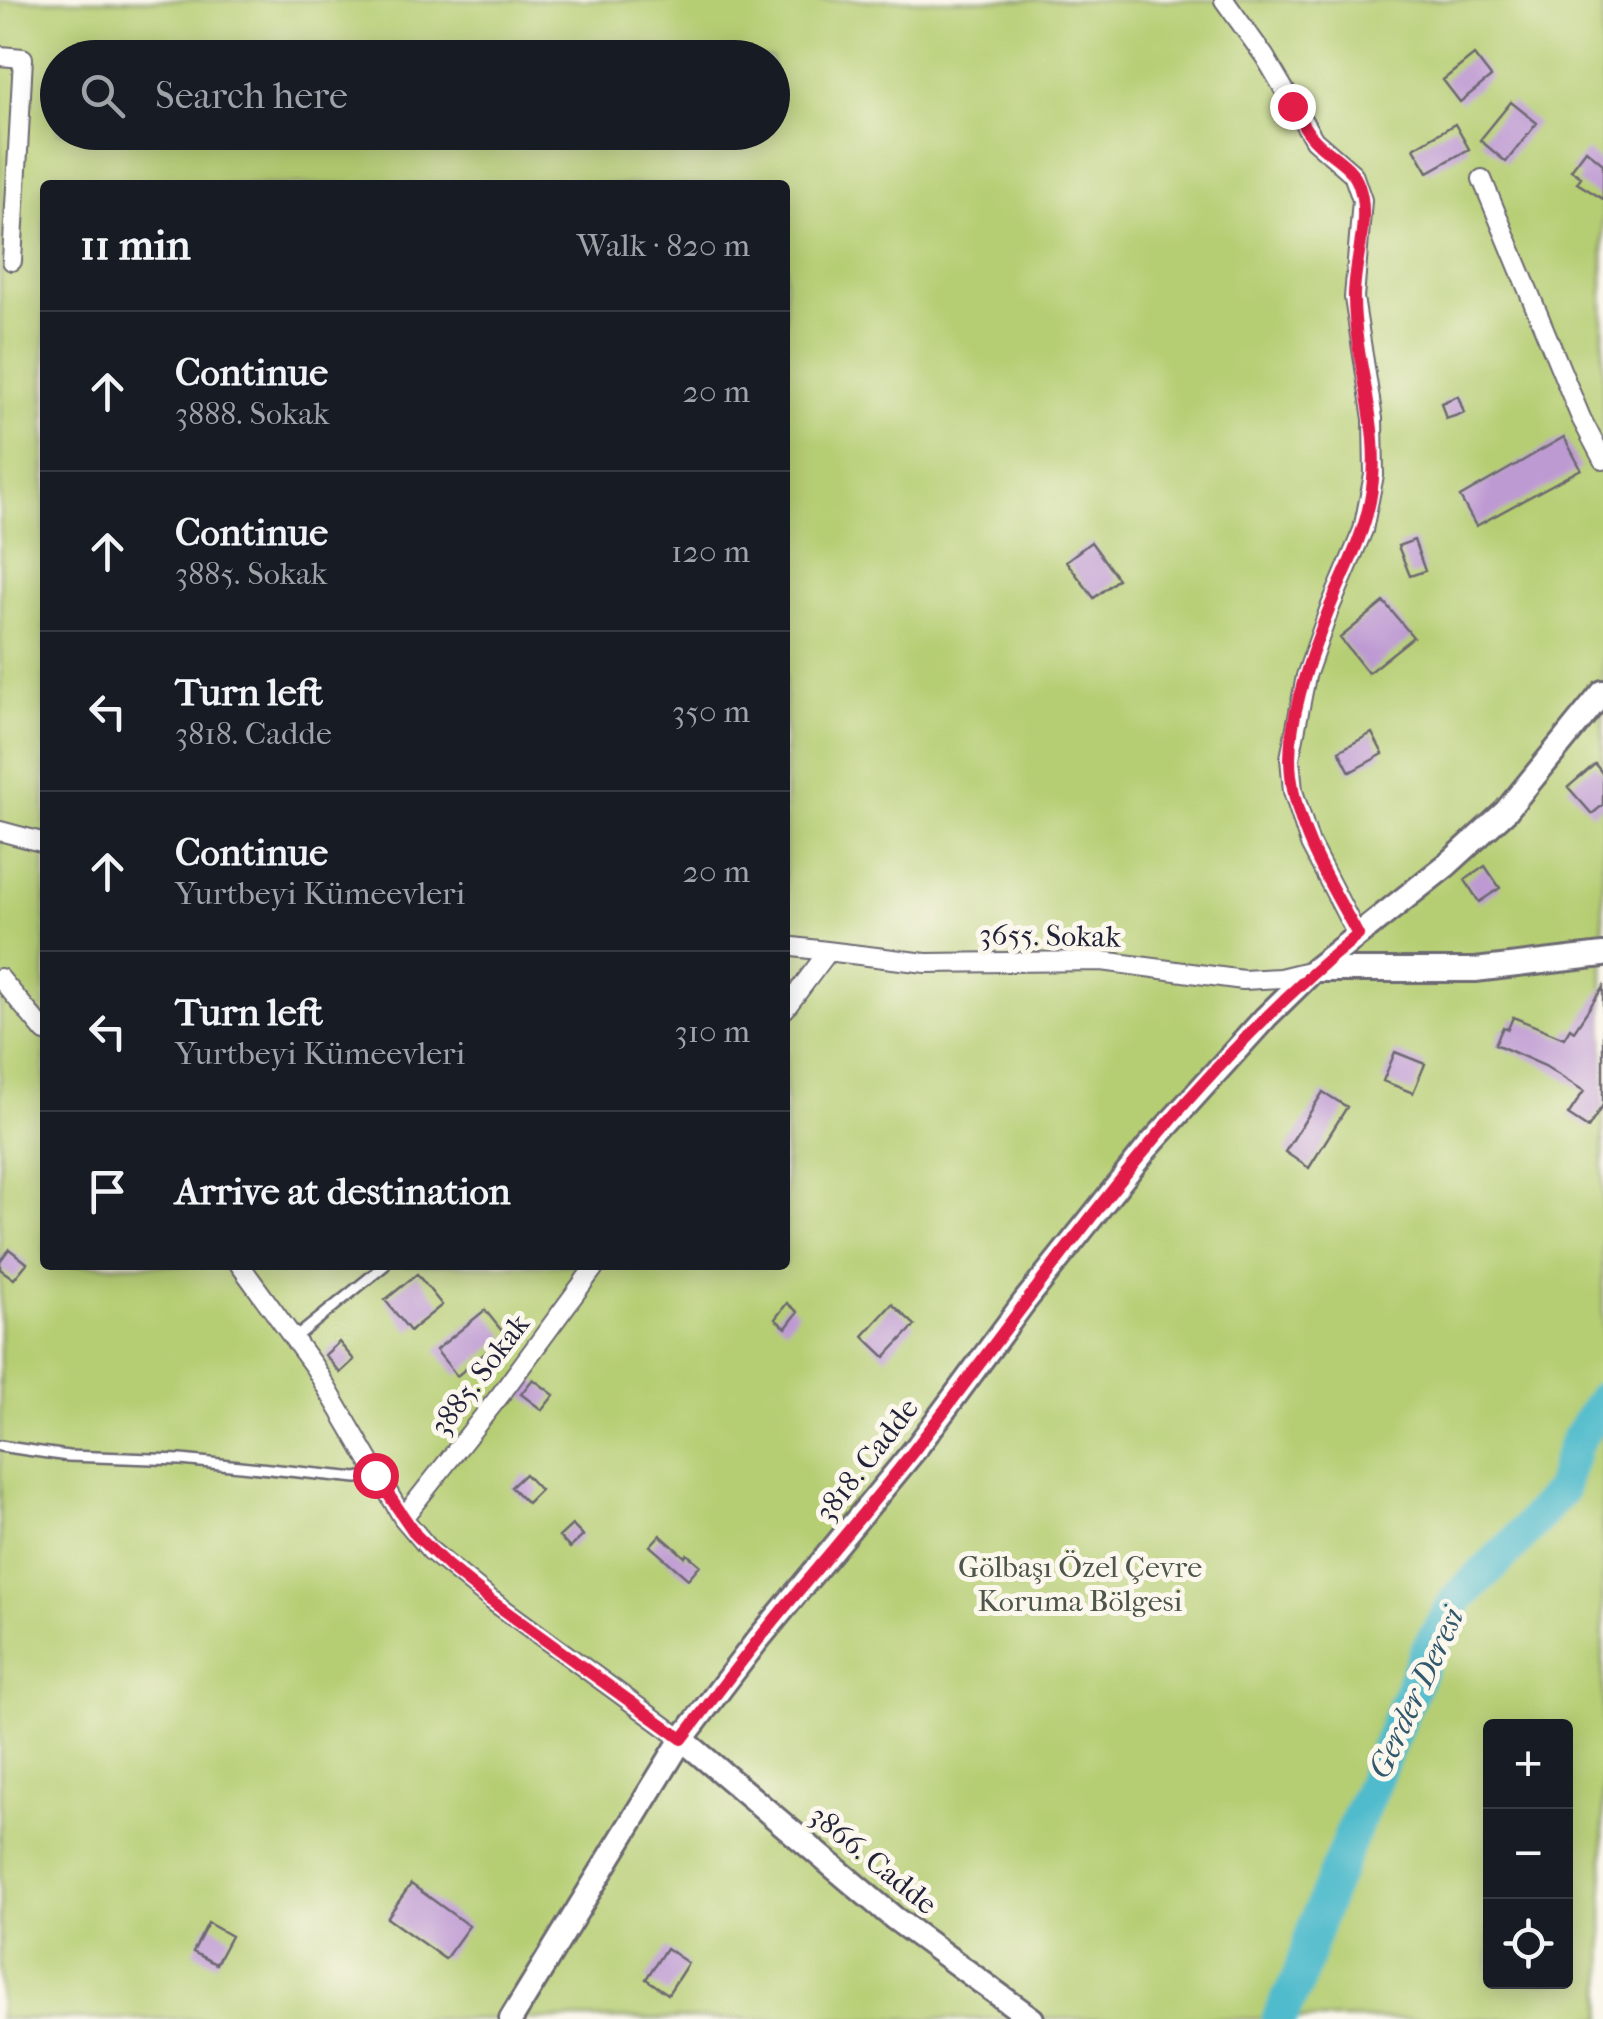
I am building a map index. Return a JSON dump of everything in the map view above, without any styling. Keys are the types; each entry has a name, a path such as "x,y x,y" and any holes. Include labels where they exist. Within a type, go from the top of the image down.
{"street":[{"path":"1224,0 1265,56 1314,140 1354,174 1362,200 1355,322 1373,419 1374,476 1363,530 1328,610 1306,676 1290,758 1293,792 1310,844 1358,935"},
{"path":"0,56 23,58 12,262"},
{"path":"1482,180 1566,383 1603,460"},
{"name":"3818. Cadde","path":"511,2019 682,1739 756,1642 917,1447 1148,1147 1314,970 1448,864 1496,820 1542,770 1603,692"},
{"path":"0,832 40,842"},
{"name":"3655. Sokak","path":"790,947 926,963 1102,961 1230,980 1261,980 1314,970"},
{"path":"790,1003 828,952"},
{"path":"1314,970 1475,970 1603,955"},
{"path":"0,978 40,1026"},
{"path":"244,1270 295,1338 403,1518 431,1550 490,1600 682,1739"},
{"name":"3885. Sokak","path":"403,1518 592,1270"},
{"name":"3866. Cadde","path":"682,1739 894,1918 1032,2019"}],"lane":[{"path":"295,1338 379,1270"},
{"path":"0,1446 68,1456 214,1462 358,1478 375,1475"}],"green space":[{"name":"Gölbaşı Özel Çevre Koruma Bölgesi","path":"0,0 1603,0 1603,2019 0,2019"}],"building":[{"path":"1474,55 1491,77 1460,102 1443,80"},
{"path":"1511,102 1537,123 1506,162 1480,140"},
{"path":"1455,124 1469,149 1428,172 1414,148"},
{"path":"1586,150 1603,164 1603,199 1577,183 1581,177 1571,170"},
{"path":"1458,396 1464,413 1446,419 1441,403"},
{"path":"1564,437 1581,469 1476,526 1460,497"},
{"path":"1414,540 1425,571 1410,576 1398,546"},
{"path":"1091,542 1118,579 1094,598 1066,561"},
{"path":"1384,602 1413,637 1368,673 1340,638"},
{"path":"1372,733 1383,754 1350,772 1339,751"},
{"path":"1595,764 1603,774 1603,805 1592,814 1568,787"},
{"path":"1485,866 1500,888 1479,902 1465,880"},
{"path":"1603,987 1603,1105 1588,1128 1568,1115 1584,1091 1545,1066 1495,1044 1513,1017 1564,1038 1570,1028 1574,1031"},
{"path":"1395,1052 1425,1064 1413,1093 1383,1081"},
{"path":"1323,1092 1347,1107 1309,1168 1285,1152"},
{"path":"9,1249 27,1263 14,1279 0,1269 0,1261"},
{"path":"417,1274 442,1305 410,1331 385,1300"},
{"path":"787,1303 798,1312 786,1328 775,1319"},
{"path":"892,1304 915,1325 885,1357 863,1336"},
{"path":"485,1310 506,1336 457,1376 436,1350"},
{"path":"339,1342 354,1360 340,1373 325,1355"},
{"path":"533,1379 554,1395 542,1410 521,1394"},
{"path":"525,1474 540,1490 527,1503 511,1487"},
{"path":"572,1525 583,1536 570,1548 559,1537"},
{"path":"660,1535 700,1565 688,1579 650,1546"},
{"path":"411,1884 469,1926 445,1959 387,1918"},
{"path":"208,1923 231,1936 216,1964 193,1952"},
{"path":"666,1948 688,1963 668,1994 646,1979"}],"waterway":[{"name":"Gerder Deresi","path":"1279,2019 1298,1980 1319,1914 1427,1651 1457,1599 1512,1546 1560,1491 1575,1444 1603,1399"}],"route":[{"path":"375,1475 416,1535 448,1566 682,1739 756,1642 917,1447 1148,1147 1266,1017 1314,970 1358,935 1300,818 1290,775 1290,744 1318,638 1363,530 1374,476 1373,419 1355,322 1354,274 1362,200 1354,174 1314,140 1292,106"}]}
